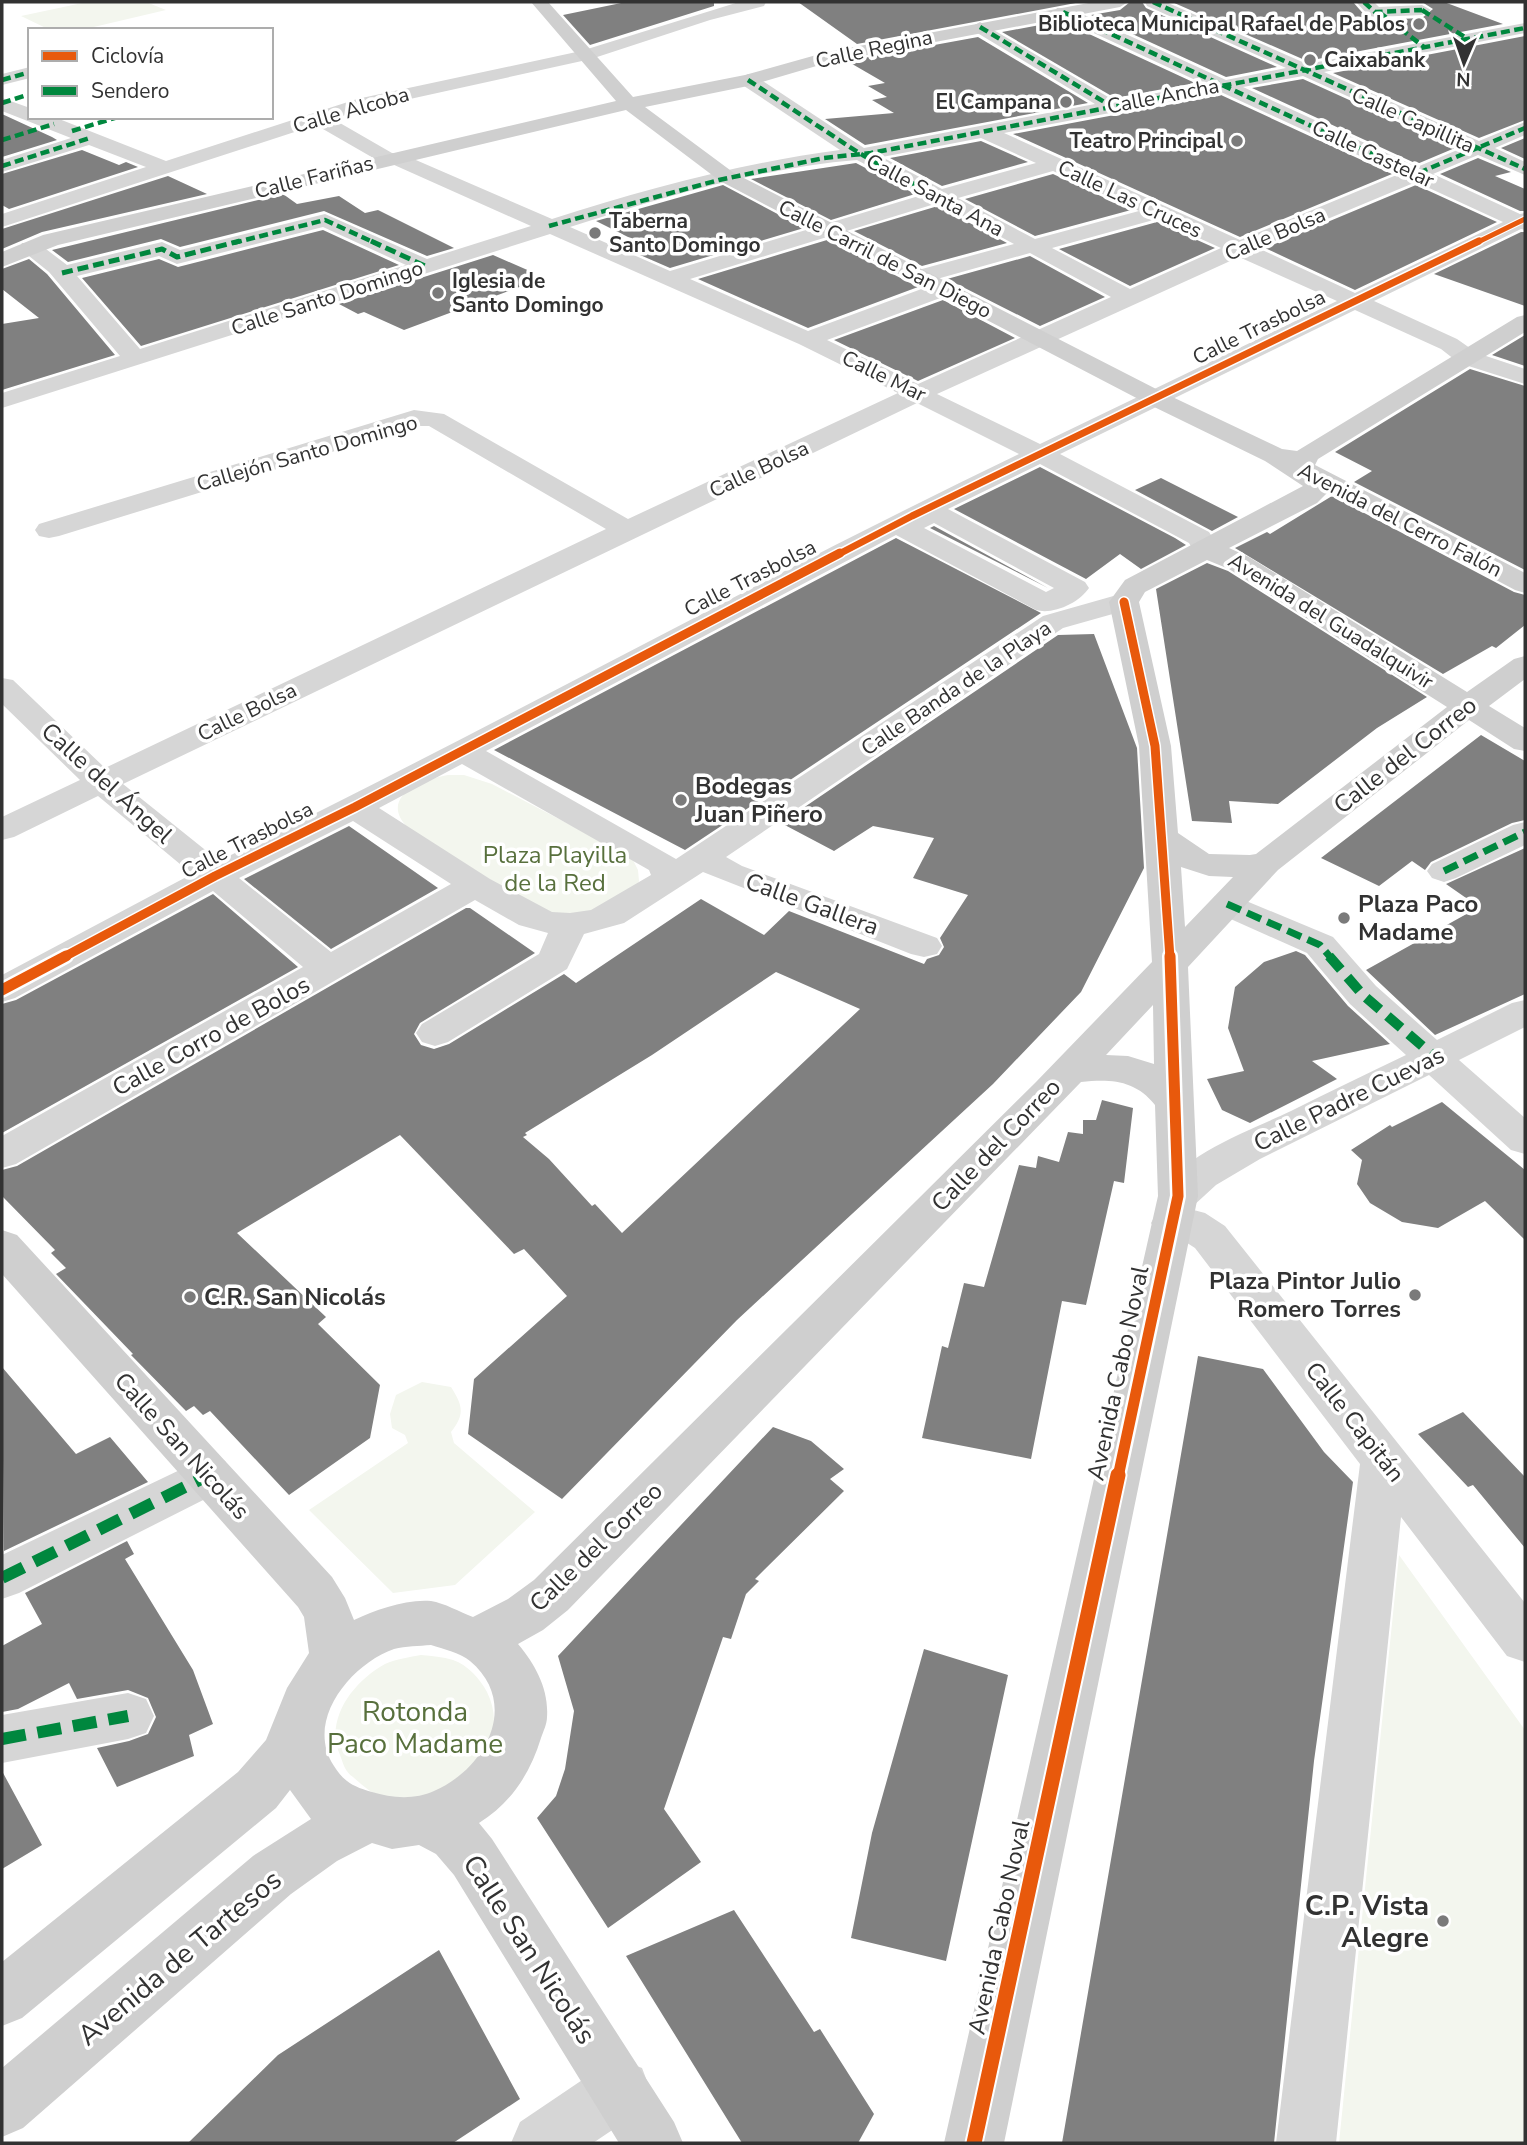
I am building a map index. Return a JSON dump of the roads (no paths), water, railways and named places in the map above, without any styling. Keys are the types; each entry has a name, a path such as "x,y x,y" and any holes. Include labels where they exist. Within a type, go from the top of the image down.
{"street":[{"name":"Calle Carril de San Diego","path":"539,2 629,104 727,177 1039,339 1275,456"},
{"name":"Calle Alcoba","path":"2,221 364,103 585,55 704,16 758,2"},
{"name":"Calle Regina","path":"629,104 748,80 827,57 1120,2"},
{"name":"Calle Capillita","path":"1153,2 1525,169"},
{"path":"1371,7 1417,4 1468,38"},
{"path":"1371,7 1424,47"},
{"name":"Calle Castelar","path":"1063,12 1523,222"},
{"path":"980,27 1111,106"},
{"name":"Calle Ancha","path":"859,153 1525,28"},
{"path":"2,80 28,73"},
{"name":"Calle Santa Ana","path":"748,80 859,153 1130,298"},
{"path":"7,105 28,95"},
{"name":"Calle Fariñas","path":"2,260 51,240 629,104"},
{"name":"Calle Mar","path":"317,118 392,158 807,339 1040,454 1186,530 1199,538 1206,549"},
{"path":"2,140 108,119"},
{"path":"2,166 63,128"},
{"path":"63,128 165,168"},
{"name":"Calle Las Cruces","path":"982,131 1449,344 1468,358 1525,377"},
{"name":"Calle Bolsa","path":"2,830 627,530 1039,339 1238,249 1476,148 1521,134"},
{"name":"Calle Santo Domingo","path":"2,401 634,200 727,177 859,153"},
{"path":"670,278 1055,164"},
{"path":"919,277 1158,212"},
{"path":"62,273 162,248 177,257 325,220 425,266"},
{"name":"Calle Trasbolsa","path":"2,990 215,876 355,807 912,516 1523,222"},
{"path":"30,248 62,273 135,358"},
{"path":"807,339 943,289"},
{"path":"1275,456 1305,460 1307,454 1525,322"},
{"name":"Callejón Santo Domingo","path":"49,530 414,418 435,419 627,530"},
{"name":"Calle Banda de la Playa","path":"669,880 1053,622 1124,602 1135,586 1307,496 1320,485 1275,456"},
{"name":"Avenida del Cerro Falón","path":"1275,456 1353,493 1525,584"},
{"path":"934,512 1075,588 1046,604 1003,581 903,528 934,512"},
{"name":"Avenida del Guadalquivir","path":"1206,549 1239,564 1525,742"},
{"name":"Avenida Cabo Noval","path":"974,2143 1175,1209 1170,963 1155,746 1124,602"},
{"name":"Calle del Correo","path":"479,1637 512,1624 551,1595 1070,1070 1266,863 1525,665"},
{"name":"Calle del Ángel","path":"2,687 101,782 215,876"},
{"path":"355,807 475,885 542,921 585,924 612,915 669,880 661,863 461,750"},
{"path":"1444,871 1525,832"},
{"path":"1161,836 1175,851 1191,861 1205,865 1242,867 1266,863"},
{"name":"Calle Gallera","path":"702,858 730,873 924,946"},
{"name":"Calle Corro de Bolos","path":"2,1154 329,970 215,876"},
{"path":"329,970 475,885"},
{"path":"1227,904 1320,945 1363,995 1525,1140"},
{"path":"435,1033 554,961 570,925"},
{"name":"Calle Padre Cuevas","path":"1175,1209 1190,1182 1227,1160 1525,1012"},
{"path":"1070,1070 1109,1068 1136,1071 1162,1084 1174,1101"},
{"name":"Calle Capitán","path":"1175,1209 1190,1224 1210,1237 1525,1640"},
{"name":"Calle San Nicolás","path":"2,1245 315,1592 328,1613 335,1660"},
{"path":"1306,2143 1384,1459"},
{"path":"2,1578 209,1475"},
{"path":"2,1998 257,1790 284,1757 301,1724 307,1700 318,1679 335,1660 356,1643 380,1632 406,1625 432,1623 457,1628 479,1637 501,1655 516,1678 522,1706 519,1734 507,1763 487,1788 459,1808 427,1821 395,1824 365,1819 335,1805 313,1783 301,1755 301,1724"},
{"path":"2,1739 128,1716"},
{"name":"Avenida de Tartesos","path":"2,2107 272,1875 318,1843 365,1819"},
{"name":"Calle San Nicolás","path":"427,1821 455,1836 473,1857 653,2143"},
{"path":"541,2143 621,2089"}],"place":[{"name":"Biblioteca Municipal Rafael de Pablos","path":"1419,24"},
{"name":"Caixabank","path":"1310,60"},
{"name":"El Campana","path":"1066,102"},
{"name":"Teatro Principal","path":"1237,141"},
{"name":"Taberna Santo Domingo","path":"595,233"},
{"name":"Iglesia de Santo Domingo","path":"438,293"},
{"name":"Bodegas Juan Piñero","path":"681,800"},
{"name":"Plaza Paco Madame","path":"1344,918"},
{"name":"Plaza Pintor Julio Romero Torres","path":"1415,1295"},
{"name":"C.R. San Nicolás","path":"190,1297"},
{"name":"C.P. Vista Alegre","path":"1443,1921"}],"park label":[{"name":"Plaza Playilla de la Red","path":"555,869"},
{"name":"Rotonda Paco Madame","path":"415,1727"}]}
